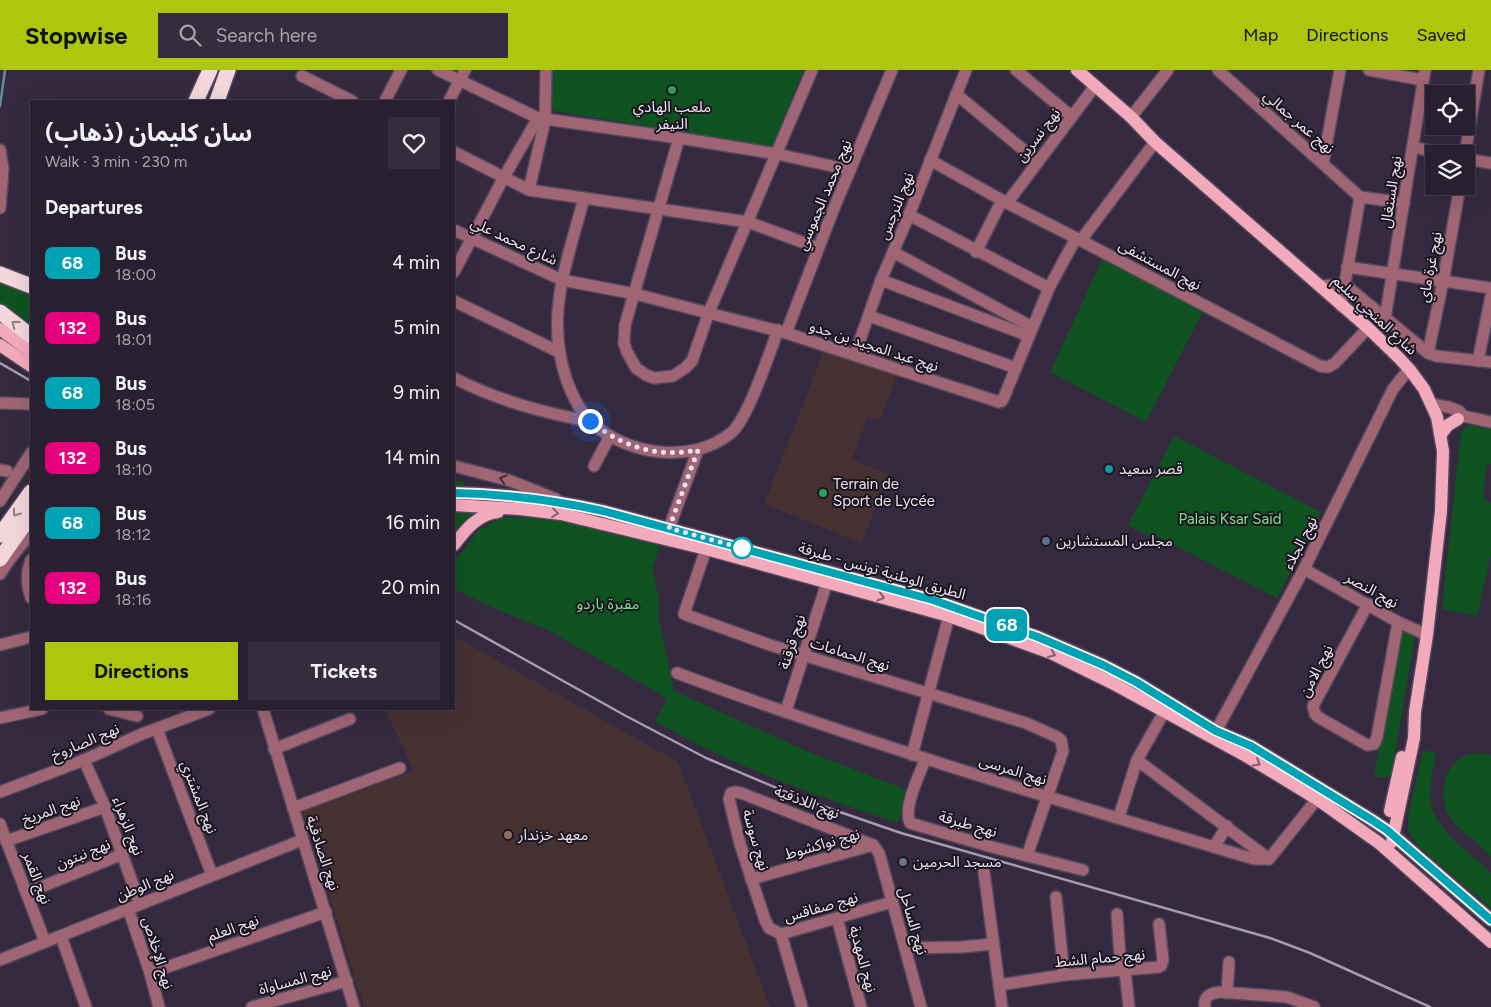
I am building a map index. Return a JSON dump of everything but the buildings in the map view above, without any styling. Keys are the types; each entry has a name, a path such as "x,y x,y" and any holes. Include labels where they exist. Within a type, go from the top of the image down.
{"highway":[{"path":"196,100 211,70"},
{"path":"203,100 211,70"},
{"path":"217,100 229,70"},
{"path":"222,100 229,70"},
{"path":"0,274 30,286"},
{"path":"0,312 30,335"},
{"path":"0,535 30,493"},
{"path":"0,560 30,516"}],"main road":[{"name":"شارع المنجي سليم","path":"1077,70 1131,117 1155,142 1368,328 1410,370 1438,417 1443,471 1441,510 1414,738 1390,834 1383,847"},
{"path":"0,329 30,351"},
{"path":"0,345 30,365"},
{"path":"1441,434 1448,425 1461,418"},
{"name":"الطريق الوطنية تونس - طبرقة","path":"455,493 524,497 565,502 603,511 933,600 1038,637 1103,665 1136,682 1216,731 1251,746 1390,834 1491,920"},
{"name":"الطريق الوطنية تونس - طبرقة","path":"455,505 520,509 582,518 706,549 949,616 1051,653 1112,683 1246,756 1317,799 1383,847 1491,942"},
{"path":"455,544 470,526 490,513 520,509"},
{"path":"1460,915 1472,903"}],"street":[{"path":"385,100 401,70"},
{"path":"438,70 542,119 777,154 850,170"},
{"path":"450,100 465,70"},
{"path":"529,190 542,119 546,70"},
{"path":"679,138 625,325 624,342 627,352 636,368 654,378 673,376 692,362 709,312 812,70"},
{"name":"نهج محمد الجموسي","path":"590,421 610,436 652,452 668,453 698,450 721,440 731,433 742,420 782,331 892,70"},
{"name":"نهج النرجس","path":"855,354 881,280 909,215 966,70"},
{"path":"1016,70 1071,116"},
{"path":"1131,117 1168,70"},
{"name":"نهج عمر جمالي","path":"1218,70 1360,196"},
{"path":"1323,163 1340,70"},
{"path":"1370,70 1424,75"},
{"path":"1467,145 1479,70"},
{"name":"نهج السنغال","path":"1386,319 1424,75"},
{"path":"302,76 350,100"},
{"name":"نهج نسرين","path":"976,252 1005,201 1095,86"},
{"path":"956,94 1037,161"},
{"path":"455,270 504,177 542,119"},
{"name":"نهج عبد المجيد بن جدو","path":"562,280 635,294 782,331 999,402 1004,397 1049,288 1079,239 1155,142"},
{"path":"1414,148 1425,150"},
{"path":"0,150 3,169 0,208"},
{"path":"455,152 529,190 748,222 818,248"},
{"name":"نهج المستشفى","path":"930,160 1320,366 1328,367 1335,363 1368,328"},
{"path":"1475,160 1491,163"},
{"name":"نهج غرة ماي","path":"1428,353 1458,195"},
{"path":"1341,306 1360,196 1404,203"},
{"path":"584,198 562,280 558,314 559,352 563,371 570,388 590,421"},
{"path":"909,215 976,252 1049,288"},
{"name":"شارع محمد علي","path":"455,230 562,280"},
{"path":"894,252 1030,332"},
{"path":"1347,267 1491,288"},
{"path":"881,280 1030,332"},
{"path":"1319,286 1344,284 1428,353 1436,356 1491,362"},
{"path":"1478,361 1491,296"},
{"path":"455,301 559,352"},
{"path":"869,316 1016,368"},
{"name":"نهج الجلاء","path":"1216,731 1304,569 1394,389 1410,370"},
{"path":"455,378 525,405 590,421"},
{"path":"0,403 30,404"},
{"path":"1431,404 1459,411 1461,418"},
{"path":"1438,417 1491,422"},
{"path":"594,466 610,436"},
{"path":"669,528 698,450"},
{"path":"0,501 30,455"},
{"path":"455,466 511,481 565,502"},
{"path":"0,574 30,534"},
{"name":"نهج الحمامات","path":"706,549 684,614 770,645 1034,726 1057,737 1061,740 1063,751 1049,797"},
{"path":"30,562 27,570 27,587 30,595"},
{"name":"نهج النصر","path":"1304,569 1398,622 1427,635"},
{"name":"نهج قرقنة","path":"786,711 827,582"},
{"name":"نهج الامن","path":"1368,604 1313,706 1318,717 1367,745 1374,744 1377,737 1398,622"},
{"path":"912,755 949,616"},
{"path":"0,644 30,637"},
{"name":"نهج المرسى","path":"677,673 829,728 925,760 1254,859 1269,859"},
{"path":"0,718 37,710"},
{"path":"116,710 136,713 142,734"},
{"name":"نهج الصاروخ","path":"0,792 206,710"},
{"name":"نهج الصادقية","path":"263,710 354,1007"},
{"path":"1119,818 1137,760 1164,712"},
{"path":"274,749 350,719"},
{"name":"نهج المشتري","path":"157,729 212,875"},
{"name":"نهج الزهراء","path":"84,760 105,807 140,904"},
{"name":"نهج طبرقة","path":"925,760 907,808 910,822 1083,870"},
{"path":"1137,760 1269,859 1317,799"},
{"path":"293,808 400,768"},
{"name":"نهج سوسة","path":"757,800 735,792 730,799 740,844 765,920"},
{"path":"1027,856 1049,797"},
{"name":"نهج اللاذقية","path":"757,800 873,845"},
{"name":"نهج المريخ","path":"6,841 105,807"},
{"name":"نهج القمر","path":"0,824 45,942"},
{"path":"1214,847 1227,826"},
{"name":"نهج الوطن","path":"0,960 302,840"},
{"name":"نهج نواكشوط","path":"751,879 873,845"},
{"name":"نهج الساحل","path":"873,845 878,853 921,1007"},
{"name":"نهج نبتون","path":"26,893 123,854"},
{"path":"984,872 1002,1007"},
{"path":"1056,897 1064,975"},
{"name":"نهج صفاقس","path":"765,920 770,928 781,934 892,902"},
{"name":"نهج الإخلاص","path":"128,908 150,973 159,1007"},
{"name":"نهج العلم","path":"150,973 326,912"},
{"path":"1117,914 1129,1007"},
{"name":"نهج المهدية","path":"836,918 861,1007"},
{"name":"نهج حمام الشط","path":"999,985 1064,975 1157,968 1161,966 1163,957 1159,924"},
{"path":"781,934 802,1007"},
{"path":"61,936 86,1007"},
{"path":"906,948 962,947 993,944"},
{"path":"1227,993 1229,962"},
{"name":"نهج المساواة","path":"252,1007 347,981"},
{"path":"1205,1007 1204,1002 1214,992 1287,997 1314,1007"}],"shaded area":[{"path":"825,348 898,373 880,420 868,416 852,460 888,474 862,543 764,504"},
{"name":"معهد خزندار","path":"456,637 678,762 770,1007 364,1007 303,811 414,771 385,710 455,710"}],"green space":[{"name":"ملعب الهادي النيفر","path":"549,70 803,70 773,147 548,110"},
{"path":"1104,256 1204,309 1146,422 1050,372"},
{"path":"0,273 30,284 30,359 0,338"},
{"path":"1471,425 1491,428 1491,464 1487,463 1483,497 1491,503 1491,555 1477,616 1442,609 1460,439 1463,430"},
{"name":"Palais Ksar Saïd","path":"1174,436 1321,512 1277,598 1151,533 1149,536 1128,525"},
{"path":"455,480 464,482 461,508 518,513 492,517 478,526 455,553"},
{"name":"مقبرة باردو","path":"511,517 568,522 661,544 652,568 659,599 658,614 674,691 811,753 907,790 898,823 835,802 744,766 684,737 655,721 667,698 550,631 455,589 455,561 477,532 500,519"},
{"path":"1401,624 1416,631 1391,777 1374,777"},
{"path":"1423,750 1436,753 1431,790 1433,811 1450,835 1491,873 1491,908 1420,848 1408,831 1408,816"},
{"path":"1481,753 1491,755 1491,856 1451,819 1444,803 1443,794 1446,777 1455,762 1464,756"}],"waterway":[{"path":"0,106 5,70"}],"railway":[{"path":"0,363 30,380"},
{"path":"455,621 626,716 706,758 805,800 901,833 1270,938 1310,953 1430,1007"}],"bus line":[{"name":"68","path":"455,493 481,493 524,497 565,502 603,511 933,600 1038,637 1103,665 1136,682 1216,731 1251,746 1372,820 1387,830 1491,920"}],"place":[{"name":"ملعب الهادي النيفر","path":"672,90"},
{"name":"قصر سعيد","path":"1109,469"},
{"name":"Terrain de Sport de Lycée","path":"823,493"},
{"name":"مجلس المستشارين","path":"1046,541"},
{"name":"معهد خزندار","path":"508,835"},
{"name":"مسجد الحرمين","path":"903,862"}],"route":[{"path":"590,421 610,436 652,452 668,453 698,450 669,528 742,548"}]}
